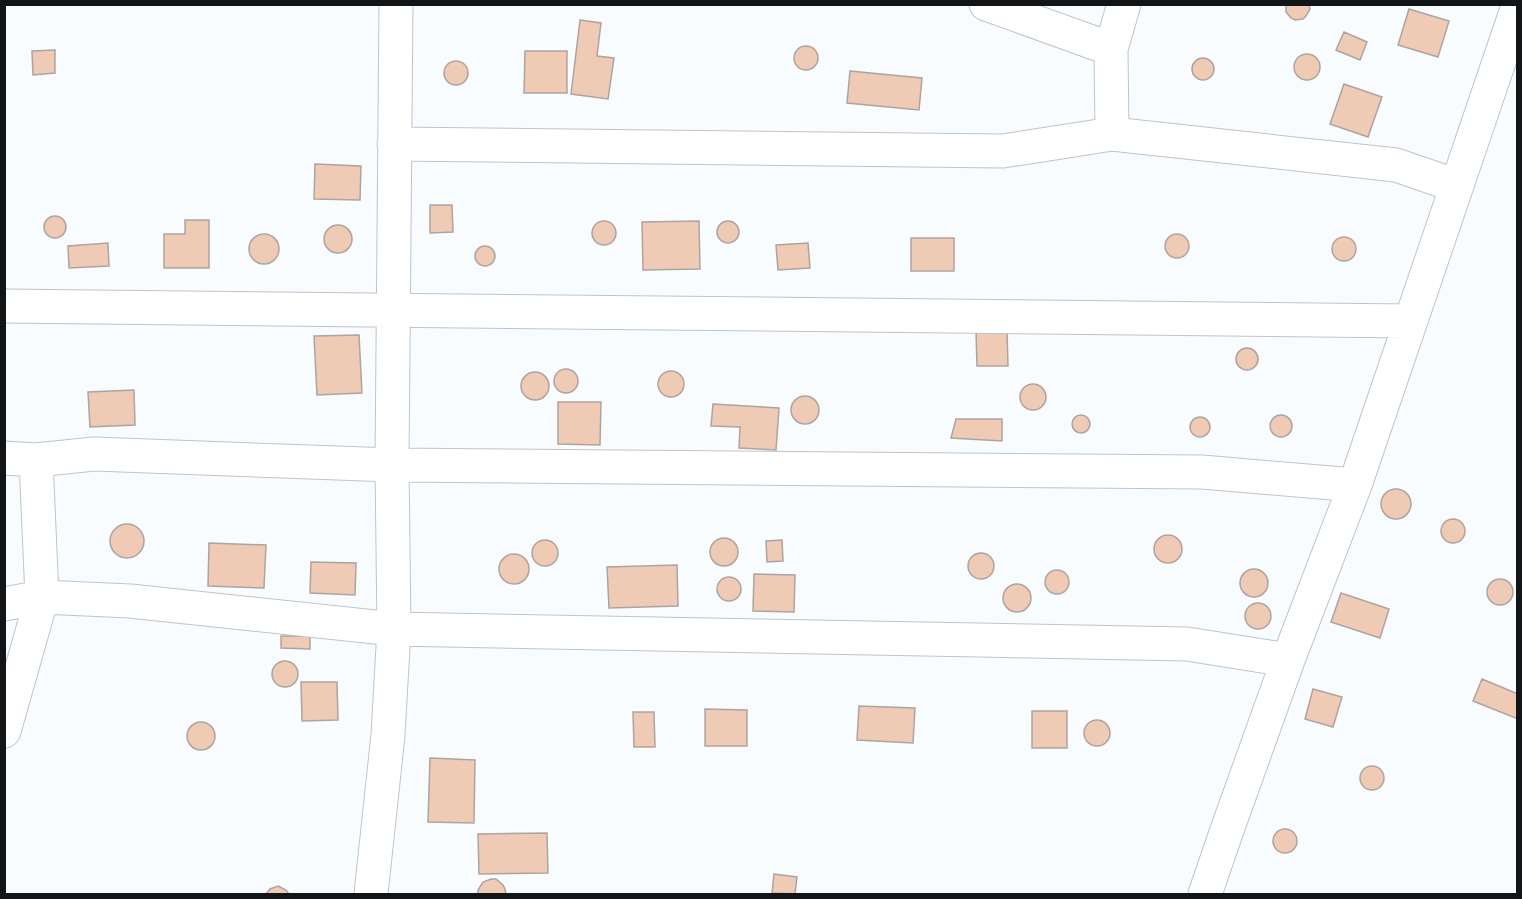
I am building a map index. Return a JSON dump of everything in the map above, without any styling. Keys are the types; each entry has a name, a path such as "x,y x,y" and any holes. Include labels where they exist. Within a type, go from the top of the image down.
{"street":[{"path":"371,894 388,735 394,629 392,465 396,4"},
{"path":"986,4 1111,49"},
{"path":"1112,134 1111,49 1124,4"},
{"path":"1205,894 1288,660 1355,485 1518,6"},
{"path":"394,144 1003,151 1112,134 1396,165 1457,186"},
{"path":"4,306 393,312 1410,321"},
{"path":"4,731 42,597 20,459 94,454 392,465 1202,472 1355,485"},
{"path":"4,604 42,597 130,601 394,629 1187,644 1288,660"}],"building":[{"path":"1286,4 1309,4 1310,9 1303,19 1295,20 1286,12"},
{"path":"1409,9 1449,21 1438,57 1398,45"},
{"path":"580,20 601,23 597,56 614,58 608,99 571,94"},
{"path":"1344,32 1367,42 1360,60 1336,50"},
{"path":"806,46 811,47 817,53 817,63 811,69 806,70 801,69 795,63 794,58 795,53 801,47"},
{"path":"55,50 55,73 33,75 32,51"},
{"path":"525,51 567,51 567,93 524,93"},
{"path":"1307,54 1316,58 1320,67 1316,76 1307,80 1298,76 1294,67 1298,58"},
{"path":"1203,58 1211,61 1214,69 1211,77 1203,80 1195,77 1192,69 1195,61"},
{"path":"456,61 465,64 468,73 465,82 456,85 447,82 444,73 447,64"},
{"path":"850,71 922,78 919,110 847,103"},
{"path":"1344,84 1382,97 1368,137 1330,124"},
{"path":"315,164 361,166 360,200 314,199"},
{"path":"430,205 452,205 453,232 430,233"},
{"path":"55,216 63,219 66,227 63,235 55,238 47,235 44,227 47,219"},
{"path":"185,220 209,220 209,268 164,268 164,234 185,234"},
{"path":"604,221 613,224 616,233 613,242 604,245 595,242 592,233 595,224"},
{"path":"699,221 700,269 643,270 642,222"},
{"path":"724,221 732,221 739,228 739,236 732,243 724,243 717,236 717,228"},
{"path":"338,225 348,229 352,239 348,249 338,253 328,249 324,239 328,229"},
{"path":"264,234 275,238 279,249 275,260 264,264 253,260 249,249 253,238"},
{"path":"1177,234 1185,238 1189,246 1185,254 1177,258 1169,254 1165,246 1169,238"},
{"path":"1339,237 1349,237 1356,244 1356,254 1349,261 1339,261 1332,254 1332,244"},
{"path":"911,238 954,238 954,271 911,271"},
{"path":"108,243 109,266 69,268 68,246"},
{"path":"808,243 810,268 778,270 776,245"},
{"path":"481,246 489,246 495,252 495,260 489,266 481,266 475,260 475,252"},
{"path":"1007,330 1008,366 977,366 976,331"},
{"path":"359,335 362,393 317,395 314,336"},
{"path":"1247,348 1255,351 1258,359 1255,367 1247,370 1239,367 1236,359 1239,351"},
{"path":"566,369 571,370 577,376 577,386 571,392 566,393 561,392 555,386 554,381 555,376 561,370"},
{"path":"671,371 680,375 684,384 680,393 671,397 662,393 658,384 662,375"},
{"path":"535,372 545,376 549,386 545,396 535,400 525,396 521,386 525,376"},
{"path":"1033,384 1042,388 1046,397 1042,406 1033,410 1024,406 1020,397 1024,388"},
{"path":"134,390 135,425 90,427 88,392"},
{"path":"805,396 815,400 819,410 815,420 805,424 795,420 791,410 795,400"},
{"path":"558,402 601,402 600,445 558,444"},
{"path":"713,404 779,408 776,450 739,448 740,427 711,426"},
{"path":"1077,415 1085,415 1090,420 1088,431 1077,433 1072,428 1072,420"},
{"path":"1281,415 1289,418 1292,426 1289,434 1281,437 1273,434 1270,426 1273,418"},
{"path":"1200,417 1207,420 1210,427 1207,434 1200,437 1193,434 1190,427 1193,420"},
{"path":"956,419 1002,419 1002,441 951,438"},
{"path":"1396,489 1407,493 1411,504 1407,515 1396,519 1385,515 1381,504 1385,493"},
{"path":"1453,519 1461,523 1465,531 1461,539 1453,543 1445,539 1441,531 1445,523"},
{"path":"127,524 139,529 144,541 139,553 127,558 115,553 110,541 115,529"},
{"path":"1168,535 1178,539 1182,549 1178,559 1168,563 1158,559 1154,549 1158,539"},
{"path":"724,538 734,542 738,552 734,562 724,566 714,562 710,552 714,542"},
{"path":"545,540 554,544 558,553 554,562 545,566 536,562 532,553 536,544"},
{"path":"782,540 783,561 767,562 766,541"},
{"path":"209,543 266,545 264,588 208,586"},
{"path":"981,553 990,557 994,566 990,575 981,579 972,575 968,566 972,557"},
{"path":"514,554 525,558 529,569 525,580 514,584 503,580 499,569 503,558"},
{"path":"311,562 356,563 355,595 310,593"},
{"path":"677,565 678,606 609,608 607,567"},
{"path":"1254,569 1264,573 1268,583 1264,593 1254,597 1244,593 1240,583 1244,573"},
{"path":"1057,570 1062,571 1068,577 1068,587 1062,593 1057,594 1052,593 1046,587 1045,582 1046,577 1052,571"},
{"path":"754,574 795,575 794,612 753,611"},
{"path":"729,577 737,581 741,589 737,597 729,601 721,597 717,589 721,581"},
{"path":"1500,579 1509,583 1513,592 1509,601 1500,605 1491,601 1487,592 1491,583"},
{"path":"1017,584 1027,588 1031,598 1027,608 1017,612 1007,608 1003,598 1007,588"},
{"path":"1341,593 1389,609 1380,638 1331,622"},
{"path":"1258,603 1267,607 1271,616 1267,625 1258,629 1249,625 1245,616 1249,607"},
{"path":"281,636 310,636 310,649 281,648"},
{"path":"285,661 294,665 298,674 294,683 285,687 276,683 272,674 276,665"},
{"path":"1482,679 1518,694 1518,719 1473,701"},
{"path":"301,682 337,682 338,720 302,721"},
{"path":"1313,689 1342,697 1333,727 1305,719"},
{"path":"859,706 915,708 913,743 857,740"},
{"path":"705,709 747,710 747,746 705,746"},
{"path":"1032,711 1067,711 1067,748 1032,748"},
{"path":"633,712 654,712 655,747 634,747"},
{"path":"1097,720 1106,724 1110,733 1106,742 1097,746 1088,742 1084,733 1088,724"},
{"path":"201,722 211,726 215,736 211,746 201,750 191,746 187,736 191,726"},
{"path":"430,758 475,760 474,823 428,822"},
{"path":"1367,766 1377,766 1384,773 1384,783 1377,790 1367,790 1360,783 1360,773"},
{"path":"1285,829 1294,832 1297,841 1294,850 1285,853 1276,850 1273,841 1276,832"},
{"path":"547,833 548,873 479,874 478,834"},
{"path":"774,874 797,877 795,894 772,893"},
{"path":"496,879 503,885 506,894 478,894 483,882"},
{"path":"278,886 289,894 266,894 270,889"}]}
